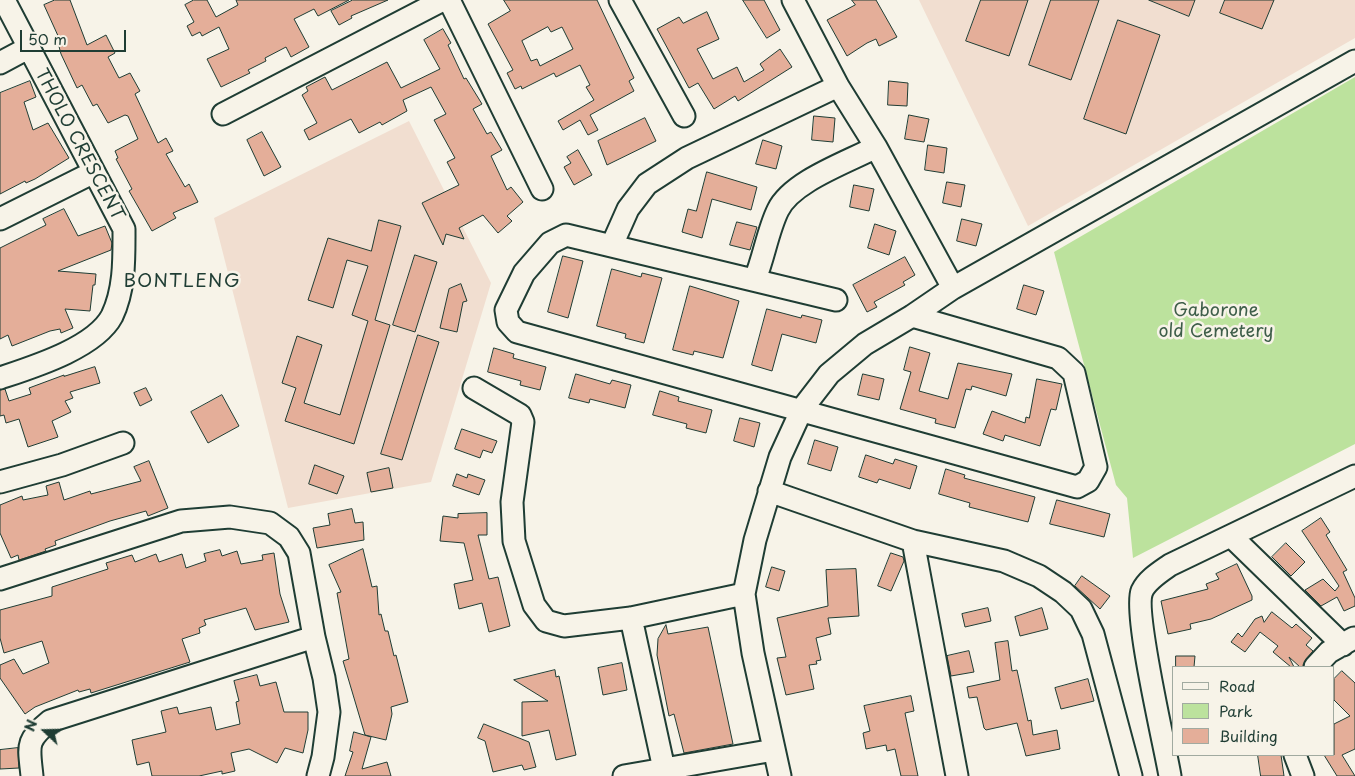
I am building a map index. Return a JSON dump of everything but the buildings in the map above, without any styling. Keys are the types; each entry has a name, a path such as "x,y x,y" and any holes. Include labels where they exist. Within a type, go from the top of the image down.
{"street":[{"name":"THOLO CRESCENT","path":"0,378 42,364 87,342 111,316 121,286 125,263 124,229 4,0"},
{"path":"223,114 443,0"},
{"path":"449,0 542,189"},
{"path":"620,0 684,116"},
{"path":"792,0 838,86 876,147 953,288"},
{"path":"0,63 28,48"},
{"path":"780,776 753,653 744,594 755,540 769,491 780,457 802,410 836,368 866,344 953,288 1355,61"},
{"path":"612,246 628,209 647,184 687,158 838,86"},
{"path":"755,279 764,257 777,211 786,197 800,186 876,147"},
{"path":"0,219 94,172"},
{"path":"836,300 566,235 550,243 524,273 506,310 508,322 517,332 1077,487 1088,481 1096,467 1074,373 1064,362 1058,358 912,316"},
{"path":"474,388 520,415 523,422 512,502 514,541 534,606 546,621 564,626 631,618 744,594"},
{"path":"0,482 62,465 123,443"},
{"path":"1170,776 1140,616 1139,608 1142,591 1150,580 1170,565 1355,476"},
{"path":"769,491 913,541 1004,561 1039,576 1063,592 1080,609 1093,634 1131,776"},
{"path":"0,579 181,521 230,518 270,522 289,537 299,553 329,712 323,756 318,776"},
{"path":"1231,536 1349,641 1329,652 1316,666"},
{"path":"913,541 958,776"},
{"path":"631,618 664,769"},
{"path":"32,776 29,746 36,733 50,721 314,637"},
{"path":"624,776 774,750"},
{"path":"1295,756 1303,776"}],"shaded area":[{"path":"919,0 1355,0 1355,38 1028,226"},
{"path":"409,121 491,283 431,482 288,508 214,218"}],"green space":[{"name":"Gaborone old Cemetery","path":"1355,77 1355,444 1133,558 1127,498 1116,485 1054,252"}],"district":[{"name":"BONTLENG","path":"182,282"}]}
